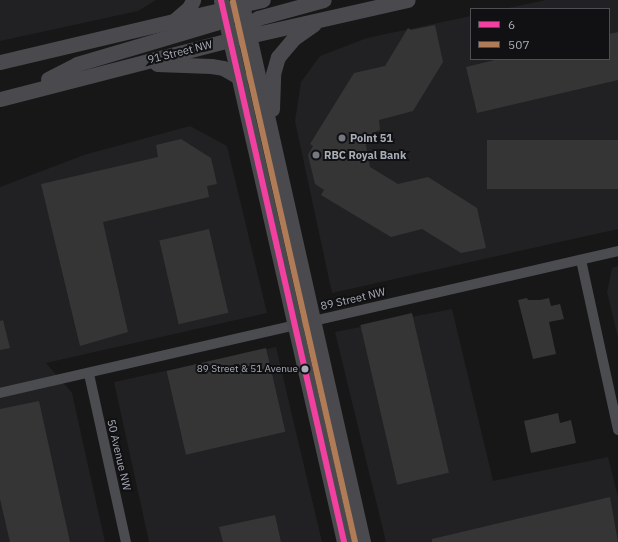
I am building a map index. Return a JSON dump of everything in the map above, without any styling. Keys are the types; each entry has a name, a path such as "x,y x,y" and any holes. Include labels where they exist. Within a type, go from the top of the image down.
{"main road":[{"path":"173,21 184,14 193,0"},
{"path":"241,2 263,0"},
{"path":"230,40 248,29 324,0"},
{"path":"248,29 321,19 408,0"},
{"path":"0,62 223,10 239,11 241,2"},
{"path":"241,2 363,542"},
{"path":"223,10 240,78 344,542"},
{"path":"20,93 77,64 223,10"},
{"path":"273,143 272,84 278,57 294,38 321,19"},
{"name":"91 Street NW","path":"0,98 230,40"},
{"path":"134,64 211,66 223,68 240,78"}],"street":[{"name":"89 Street NW","path":"0,393 89,374 294,324 618,251"},
{"path":"581,260 618,430"},
{"name":"50 Avenue NW","path":"89,374 126,542"}],"shaded area":[{"path":"0,0 156,0 138,11 0,41"},
{"path":"546,0 618,0 618,229 332,293 295,121 301,82 320,56 367,38 470,16 470,60 610,60 610,8 508,8"},
{"path":"190,126 227,146 267,313 46,363 72,393 105,542 0,542 0,187 84,155"},
{"path":"618,266 618,338 607,292 612,268"},
{"path":"452,309 493,481 608,457 618,497 618,542 386,542 335,332"},
{"path":"276,347 322,542 149,542 114,382"}],"building":[{"name":"Point 51","path":"435,25 443,62 413,111 379,120 380,130 373,133 366,145 370,167 398,184 428,177 477,208 486,248 461,253 422,229 391,237 321,195 324,190 315,184 308,155 313,146 310,144 354,73 385,66 408,28 411,30"},
{"path":"618,32 618,80 477,113 466,67 495,60 610,60 610,34"},
{"path":"181,139 211,158 217,184 207,186 209,197 103,222 128,332 80,346 41,184 158,157 156,145"},
{"path":"487,140 618,140 618,189 487,189"},
{"path":"209,229 228,313 179,324 159,240"},
{"path":"527,298 528,300 540,300 549,298 551,306 560,304 564,319 549,322 556,354 533,359 518,300"},
{"path":"412,313 449,473 397,485 360,325"},
{"path":"3,320 10,348 0,350 0,321"},
{"path":"266,348 285,432 186,455 167,371"},
{"path":"39,401 70,542 10,542 0,499 0,409"},
{"path":"558,413 560,423 571,420 576,443 531,453 524,421"},
{"path":"610,497 618,542 432,542 432,539"},
{"path":"275,515 281,542 223,542 219,527"}],"transit line":[{"name":"6","path":"221,0 344,542"},
{"name":"507","path":"233,2 355,542"}],"place":[{"name":"Point 51","path":"342,138"},
{"name":"RBC Royal Bank","path":"316,155"},
{"name":"89 Street & 51 Avenue","path":"305,369"}]}
